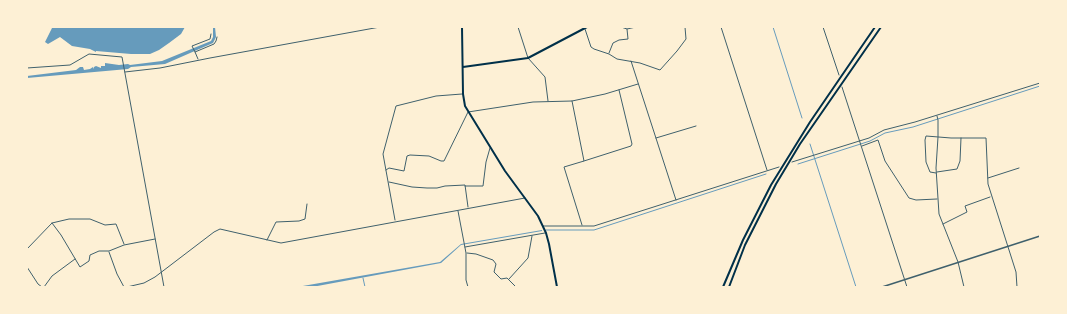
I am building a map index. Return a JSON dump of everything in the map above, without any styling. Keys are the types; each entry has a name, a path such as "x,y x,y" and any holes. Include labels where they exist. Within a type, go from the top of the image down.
{"main road":[{"path":"462,27 463,94 465,106 505,171 538,216 546,233 557,287"},
{"path":"723,287 743,240 771,185 806,128 875,27"},
{"path":"729,287 745,245 776,184 812,126 881,27"},
{"path":"463,67 528,58 586,28"}],"street":[{"path":"125,72 160,68 380,27"},
{"path":"518,27 528,58 545,76 548,102"},
{"path":"621,27 627,29 636,27"},
{"path":"586,28 591,47 617,59 631,61 658,70 662,69 686,39 685,27"},
{"path":"721,27 767,170"},
{"path":"823,27 839,75"},
{"path":"609,54 613,43 619,40 628,39 627,29"},
{"path":"198,60 192,46 210,39 211,34"},
{"path":"195,52 214,44 217,37"},
{"path":"27,68 70,65 86,55 94,54 122,58 164,287"},
{"path":"631,61 676,200"},
{"path":"792,162 870,138 884,130 937,116 1040,83"},
{"path":"386,170 389,168 404,171 407,156 410,155 429,156 444,161 468,112 533,102 572,101 605,94 638,84"},
{"path":"842,86 907,287"},
{"path":"582,226 564,168 632,144 619,90"},
{"path":"395,221 383,154 396,106 436,96 463,94"},
{"path":"572,101 584,161"},
{"path":"937,116 938,137 936,173 939,214 958,262 964,287"},
{"path":"656,139 696,126"},
{"path":"961,138 960,161 958,169 936,173 930,172 926,162 926,136 986,138 988,178 991,197 1016,272 1017,287"},
{"path":"861,146 878,140 885,161 909,198 916,200 937,199"},
{"path":"388,182 412,187 437,188 445,186 483,186 486,162 490,147"},
{"path":"543,226 594,226 779,167"},
{"path":"988,178 1019,168"},
{"path":"464,186 468,208"},
{"path":"127,287 144,283 161,273 220,229 283,243 525,197"},
{"path":"942,224 967,212 965,206 991,197"},
{"path":"267,240 276,222 299,221 305,219 307,204"},
{"path":"458,210 466,253 466,280 468,287"},
{"path":"27,249 52,223 69,219 90,219 101,224 116,224 124,245"},
{"path":"52,223 80,267 89,261 90,255 99,251 108,251 124,245 155,239"},
{"path":"464,246 546,233"},
{"path":"466,253 476,254 493,260 496,264 494,272 501,280 508,279 528,258 532,236"},
{"path":"882,287 1040,236"},
{"path":"108,251 124,287"},
{"path":"27,267 38,284 43,287 52,276 75,258"},
{"path":"508,279 516,287"}],"water":[{"path":"51,27 185,27 181,34 159,50 150,54 131,54 96,52 90,49 72,46 60,37 48,44 45,42 52,28"},
{"path":"213,27 215,27 216,37 213,43 165,64 131,67 128,69 27,78 27,76 76,70 80,67 83,67 84,70 93,67 94,69 96,66 101,68 101,66 105,66 105,63 130,65 162,61 211,41 213,37"},
{"path":"542,230 461,245 441,263 312,287 297,287 440,262 461,244"}],"waterway":[{"path":"773,27 802,118"},
{"path":"798,164 870,141 885,133 913,127 1040,86"},
{"path":"810,144 856,287"},
{"path":"546,230 594,230 766,174"},
{"path":"363,278 365,287"}]}
